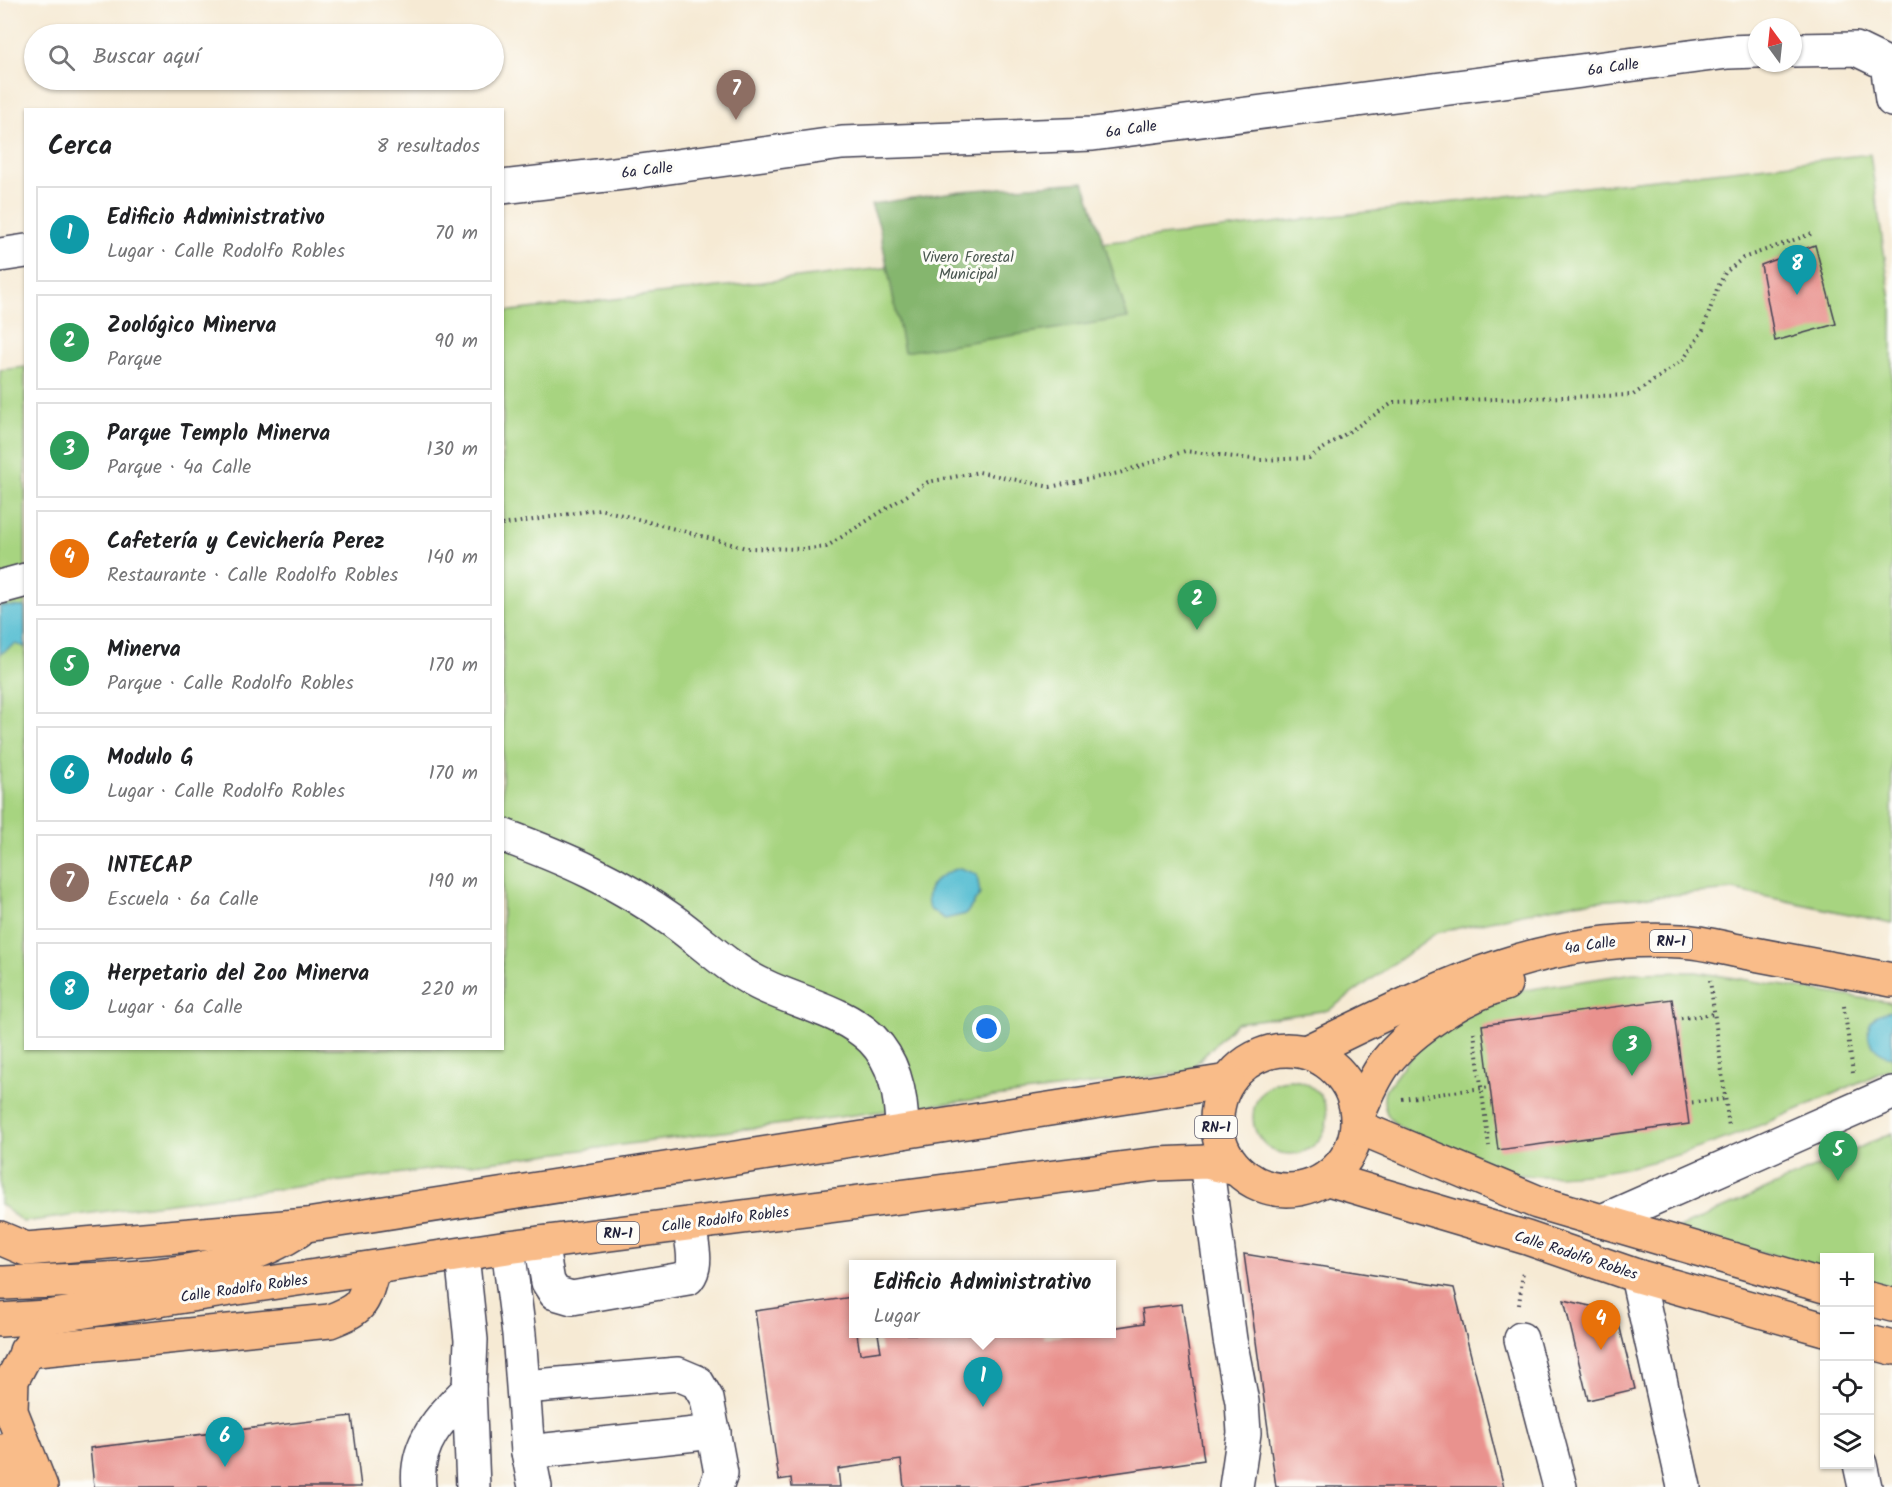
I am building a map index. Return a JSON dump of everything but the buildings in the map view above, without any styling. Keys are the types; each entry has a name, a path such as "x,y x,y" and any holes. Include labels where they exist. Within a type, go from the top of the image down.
{"main road":[{"name":"4a Calle","path":"1306,1052 1451,982 1552,950 1618,940 1684,941 1892,980"},
{"name":"4a Calle","path":"1358,1121 1384,1064 1408,1038 1478,994 1534,976 1620,962 1666,960 1710,963 1892,994"},
{"name":"RN-1","path":"1284,1050 1306,1052 1329,1063 1346,1080 1356,1102 1358,1121 1353,1147 1342,1164 1328,1179 1310,1187 1290,1191 1270,1189 1221,1166 1222,1150 1216,1127 1218,1103 1228,1081 1243,1065 1262,1054 1284,1050"},
{"path":"0,1239 26,1249 307,1225 1228,1081"},
{"path":"1358,1121 1537,1202 1820,1285"},
{"name":"Calle Rodolfo Robles","path":"0,1320 46,1317 373,1270 508,1247 1157,1164 1221,1166"},
{"name":"Calle Rodolfo Robles","path":"1328,1179 1527,1238 1637,1276 1820,1328"},
{"path":"0,1284 163,1274 198,1269 272,1247 307,1225"},
{"path":"26,1352 330,1321 348,1315 363,1303 373,1270"},
{"path":"1874,1300 1892,1305"},
{"path":"41,1487 11,1411 12,1380 46,1317"},
{"path":"1874,1343 1892,1348"},
{"path":"0,1451 12,1487"}],"street":[{"path":"1802,50 1856,49 1887,64 1892,100"},
{"name":"6a Calle","path":"504,187 842,143 1094,134 1728,52 1748,51"},
{"path":"0,255 24,251"},
{"path":"0,587 24,581"},
{"path":"504,837 564,858 616,883 757,983 855,1025 873,1040 887,1060 897,1086 902,1132"},
{"path":"1602,1221 1892,1093"},
{"path":"1221,1166 1230,1340 1242,1402 1244,1433 1236,1487"},
{"path":"541,1243 548,1282 555,1293 572,1298 688,1278 693,1272 694,1261 689,1224"},
{"path":"508,1247 524,1387 528,1452 535,1487"},
{"path":"462,1256 471,1340 469,1389 473,1487"},
{"path":"1637,1276 1684,1487"},
{"path":"1521,1339 1560,1487"},
{"path":"524,1387 678,1374 697,1382 707,1399 722,1473 716,1487"},
{"path":"418,1487 421,1450 436,1422 469,1389"},
{"path":"528,1452 714,1432"},
{"path":"1861,1469 1865,1487"}],"path":[{"path":"504,525 600,509 746,548 826,547 928,482 979,472 1050,487 1119,473 1185,451 1260,460 1309,459 1394,402 1633,395 1683,360 1703,330 1725,273 1743,258 1811,234"},
{"path":"1710,979 1730,1130"},
{"path":"1843,1004 1852,1066"},
{"path":"1675,1019 1714,1014"},
{"path":"1474,1031 1490,1150"},
{"path":"1397,1100 1490,1088"},
{"path":"1686,1104 1725,1099"},
{"path":"1521,1339 1519,1306 1527,1238"}],"green space":[{"path":"1870,154 1892,308 1892,923 1734,890 1573,903 1436,933 1329,1010 1236,1023 1188,1072 23,1222 0,1204 0,370 24,367 24,1050 504,1050 504,312"},
{"name":"Vivero Forestal Municipal","path":"1084,182 1128,318 904,352 879,225 871,204 961,191"},
{"path":"1696,972 1892,1003 1892,1068 1753,1128 1704,1146 1654,1161 1605,1172 1555,1176 1506,1173 1488,1168 1403,1130 1386,1111 1385,1091 1417,1047 1507,993 1633,973"},
{"path":"1290,1080 1304,1083 1316,1091 1324,1103 1327,1117 1324,1131 1316,1143 1304,1151 1290,1154 1276,1151 1264,1143 1256,1131 1253,1117 1256,1103 1264,1091 1276,1083"},
{"path":"1892,1133 1892,1288 1874,1283 1874,1253 1820,1253 1820,1268 1677,1229"}],"water":[{"path":"0,606 24,607 24,647 15,644 0,654"},
{"path":"960,868 977,874 980,894 966,914 945,919 929,909 928,894 934,882 945,874"},
{"path":"1892,1011 1891,1057 1874,1047 1868,1032 1874,1018"}],"place":[{"name":"INTECAP","path":"736,120"},
{"name":"Herpetario del Zoo Minerva","path":"1797,295"},
{"name":"Zoológico Minerva","path":"1197,630"},
{"name":"Parque Templo Minerva","path":"1632,1076"},
{"name":"Minerva","path":"1838,1181"},
{"name":"Cafetería y Cevichería Perez","path":"1601,1350"},
{"name":"Edificio Administrativo","path":"983,1407"},
{"name":"Modulo G","path":"225,1467"}]}
